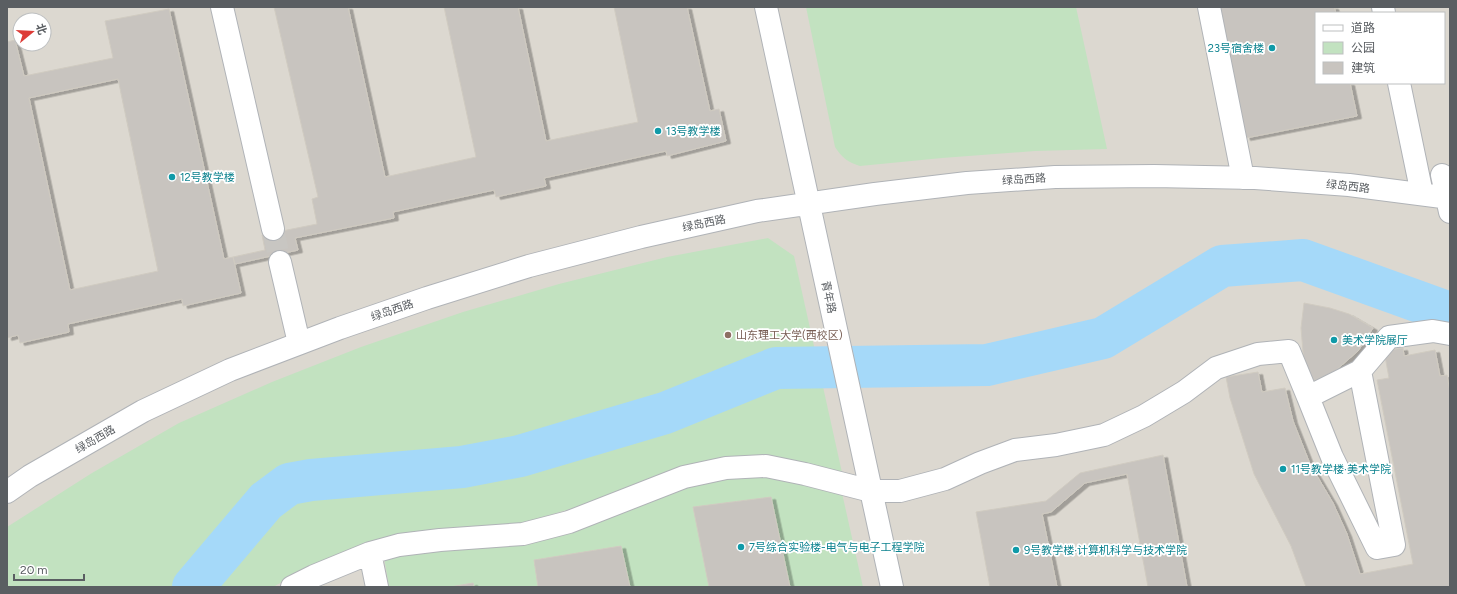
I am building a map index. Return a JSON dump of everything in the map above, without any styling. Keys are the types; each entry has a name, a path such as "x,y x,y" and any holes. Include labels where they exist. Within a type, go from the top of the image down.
{"street":[{"path":"222,7 273,229"},
{"name":"青年路","path":"766,7 892,587"},
{"path":"1209,7 1243,178"},
{"path":"1399,84 1422,194"},
{"name":"绿岛西路","path":"7,492 30,476 143,411 230,370 299,343 427,298 528,266 641,236 757,211 875,194 967,183 1055,177 1154,176 1243,178 1349,185 1422,194 1449,203"},
{"path":"1442,176 1449,203"},
{"path":"280,262 299,343"},
{"path":"1308,397 1360,371 1389,337 1433,332 1450,334"},
{"path":"292,587 314,576 370,553 399,546 440,540 523,534 569,522 684,477 726,468 766,466 805,474 871,491 900,490 945,479 980,463 1015,450 1056,445 1104,435 1144,416 1184,392 1216,368 1258,354 1289,351 1332,457 1377,548 1394,545 1360,371"},
{"path":"370,553 376,587"}],"shaded area":[{"name":"山东理工大学(西校区)","path":"7,7 1450,7 1450,587 7,587"}],"green space":[{"path":"806,7 1076,7 1107,149 1035,151 860,166 852,163 843,157 835,147"},
{"path":"768,238 794,256 843,477 786,460 715,459 653,477 580,506 510,527 386,539 321,561 273,587 7,587 7,527 92,473 179,423 272,382 361,347 463,312 559,284 667,257"},
{"path":"749,473 842,493 863,587 474,587 473,583 450,587 389,587 384,557 693,481"}],"building":[{"name":"13号教学楼","path":"274,7 348,7 385,177 476,157 444,7 518,7 546,141 638,122 614,7 687,7 710,111 719,109 726,141 667,156 666,151 544,178 546,186 496,197 494,190 393,212 394,218 295,238 298,250 235,264 233,257 265,250 262,235 317,224 312,199 318,197"},
{"name":"23号宿舍楼","path":"1220,7 1334,7 1336,12 1315,12 1315,84 1350,84 1357,116 1246,138"},
{"name":"12号教学楼","path":"169,9 224,259 233,257 241,293 183,306 182,299 68,324 69,332 20,343 18,335 7,338 7,42 12,41 12,52 18,52 24,76 113,58 105,21","holes":["118,79 158,271 70,290 29,98"]},
{"name":"美术学院展厅","path":"1304,303 1330,308 1349,314 1373,328 1358,351 1335,371 1309,383 1303,352 1301,328"},
{"name":"11号教学楼·美术学院","path":"1403,348 1404,356 1435,350 1440,376 1447,375 1450,392 1450,587 1306,587 1291,546 1254,474 1230,398 1226,377 1258,372 1262,392 1285,388 1293,421 1310,464 1333,503 1347,534 1360,574 1413,564 1377,380 1389,378 1384,351"},
{"name":"9号教学楼·计算机科学与技术学院","path":"1163,455 1187,587 1148,587 1127,474 1085,483 1051,512 1042,514 1057,587 990,587 976,512 1046,501 1080,473"},
{"name":"7号综合实验楼-电气与电子工程学院","path":"771,497 790,587 709,587 693,507"},
{"path":"621,546 630,587 538,587 534,560"},
{"path":"473,583 474,587 450,587"}],"waterway":[{"path":"193,587 266,501 289,484 311,480 462,467 520,456 665,413 776,368 987,365 1103,338 1222,266 1303,260 1450,313"}],"tunnel":[{"path":"273,229 280,262"}],"place":[{"name":"23号宿舍楼","path":"1272,48"},
{"name":"13号教学楼","path":"658,131"},
{"name":"12号教学楼","path":"172,177"},
{"name":"山东理工大学(西校区)","path":"728,335"},
{"name":"美术学院展厅","path":"1334,340"},
{"name":"11号教学楼·美术学院","path":"1283,469"},
{"name":"7号综合实验楼-电气与电子工程学院","path":"741,547"},
{"name":"9号教学楼·计算机科学与技术学院","path":"1016,550"}]}
